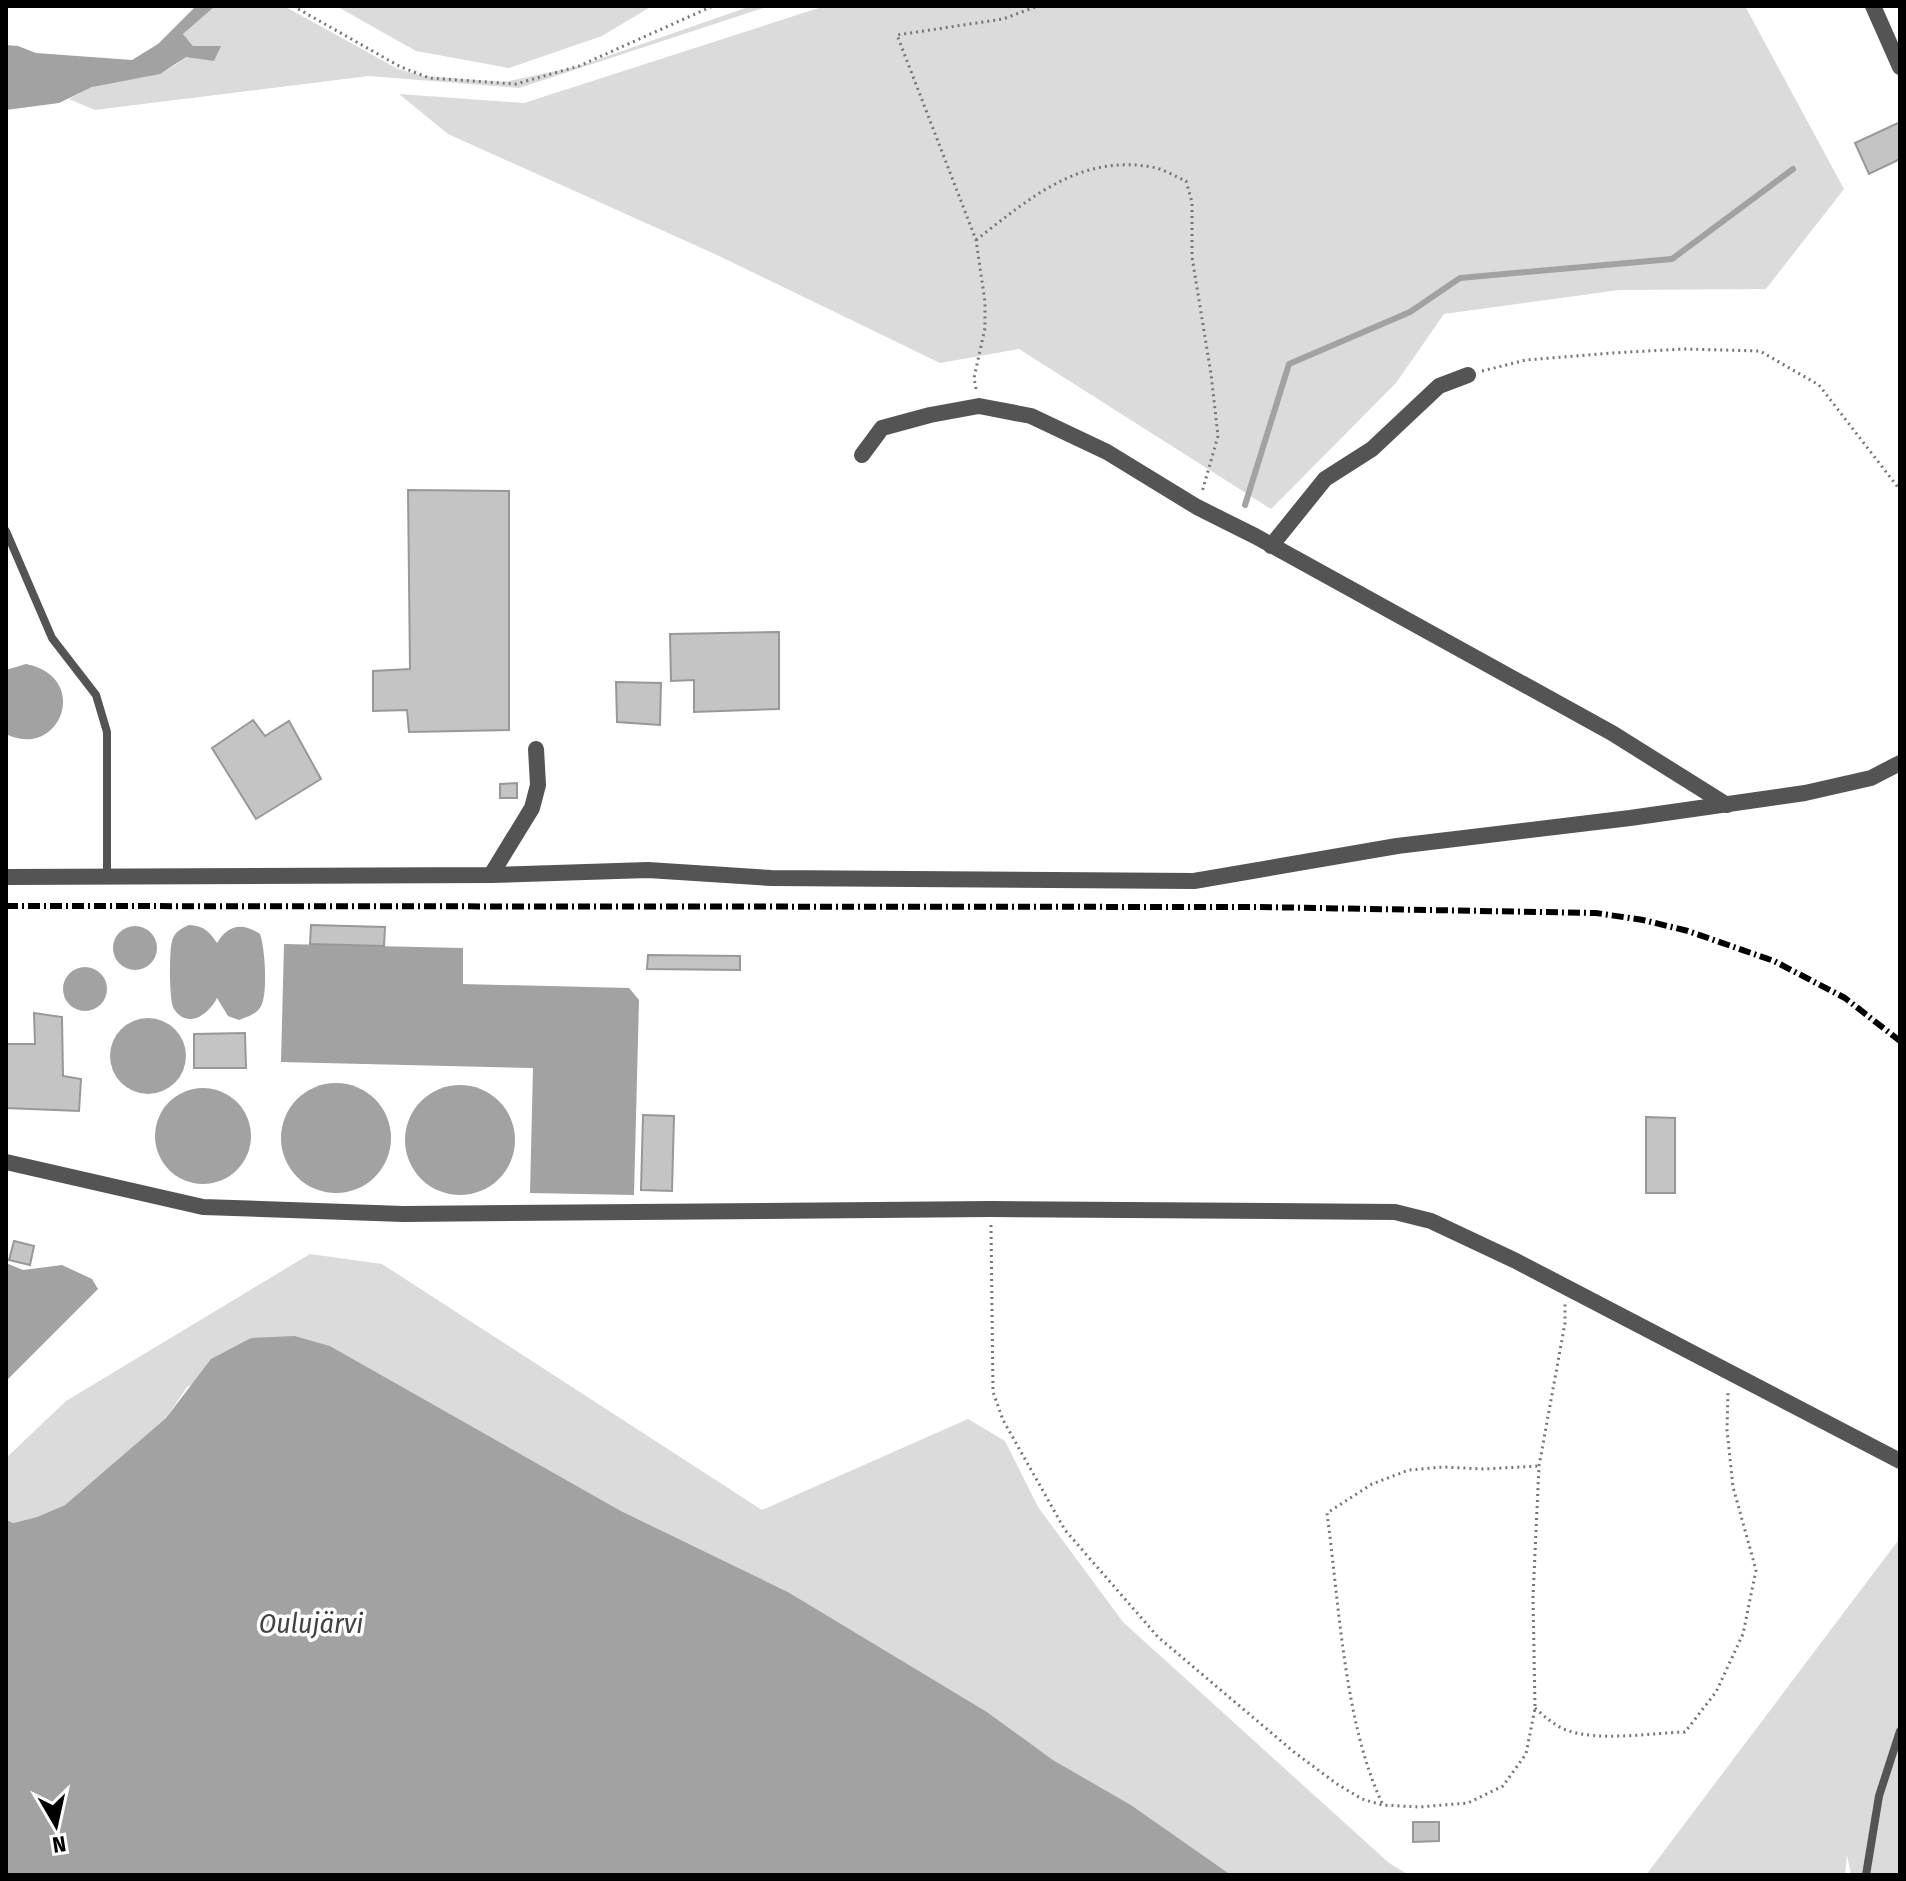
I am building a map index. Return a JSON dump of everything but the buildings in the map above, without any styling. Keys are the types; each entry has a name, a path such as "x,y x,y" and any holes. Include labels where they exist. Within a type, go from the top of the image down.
{"street":[{"path":"1873,6 1900,67"},
{"path":"1271,546 1325,479 1372,449 1439,386 1468,375"},
{"path":"862,455 882,428 979,406 1031,416 1107,452 1197,507 1612,733 1727,805"},
{"path":"491,875 532,808 538,785 536,749"},
{"path":"6,877 491,875 648,870 771,878 1194,881 1397,846 1805,793 1871,778 1900,763"},
{"path":"6,1162 203,1207 403,1214 991,1209 1395,1212 1431,1221 1565,1286 1900,1461"}],"lane":[{"path":"6,531 52,638 96,695 107,732 107,877"},
{"path":"1866,1875 1879,1796 1900,1731"}],"path":[{"path":"293,6 399,66 429,78 516,84 579,66 713,6"},
{"path":"979,406 974,378 985,328 985,302 976,240 897,35 1003,19 1038,6"},
{"path":"976,240 1033,197 1072,174 1120,166 1154,167 1186,181 1192,202 1192,257 1218,436 1197,507"},
{"path":"1468,375 1526,360 1684,349 1760,351 1819,385 1900,490"},
{"path":"991,1209 993,1392 1003,1420 1065,1530 1158,1637 1315,1768 1362,1799 1382,1805 1419,1807 1468,1803 1503,1786 1526,1754 1535,1708 1533,1597 1539,1466 1565,1323 1565,1286"},
{"path":"1535,1708 1551,1723 1568,1731 1598,1735 1685,1732 1716,1692 1743,1634 1756,1570 1733,1487 1727,1430 1728,1372"},
{"path":"1382,1805 1370,1777 1360,1739 1327,1513 1372,1484 1409,1470 1539,1466"}],"shaded area":[{"path":"214,6 284,6 398,69 424,76 504,82 579,66 751,6 769,6 519,88 369,76 95,110 69,99 92,87 160,73 172,67 193,46 183,34"},
{"path":"336,6 652,6 602,36 509,68 416,51"},
{"path":"825,6 1745,6 1844,189 1766,289 1619,290 1444,314 1396,383 1271,509 1019,349 940,363 717,255 448,134 399,94 524,103"},
{"path":"310,1254 382,1264 762,1510 968,1419 1005,1441 1038,1507 1123,1622 1389,1863 1409,1875 1231,1875 1131,1805 1053,1760 987,1712 788,1592 621,1511 330,1346 295,1336 187,1387 166,1418 65,1505 37,1517 12,1523 6,1520 6,1458 66,1401"},
{"path":"1900,1538 1900,1875 1851,1875 1847,1855 1845,1875 1646,1875"}],"water":[{"path":"196,6 215,6 183,34 193,46 221,46 214,61 186,57 160,74 92,87 59,103 6,110 6,45 36,53 132,60 158,44"},
{"path":"26,664 46,672 58,684 63,699 61,714 53,727 41,736 25,739 6,734 6,670"},
{"path":"189,925 206,930 217,943 226,932 236,927 260,934 265,981 261,1006 254,1013 239,1020 228,1016 217,998 204,1014 192,1019 174,1009 170,987 171,946 176,933"},
{"path":"135,926 151,932 157,948 151,964 135,970 119,964 113,948 119,932"},
{"path":"284,944 463,948 463,984 629,988 639,1000 634,1195 530,1193 533,1068 281,1062"},
{"path":"85,967 101,973 107,989 101,1005 85,1011 69,1005 63,989 69,973"},
{"path":"148,1018 163,1021 175,1029 183,1041 186,1056 183,1071 175,1083 163,1091 148,1094 133,1091 121,1083 113,1071 110,1056 113,1041 121,1029 133,1021"},
{"path":"336,1083 357,1087 375,1099 387,1117 391,1138 387,1159 375,1177 357,1189 336,1193 315,1189 297,1177 285,1159 281,1138 285,1117 297,1099 315,1087"},
{"path":"460,1085 481,1089 499,1101 511,1119 515,1140 511,1161 499,1179 481,1191 460,1195 439,1191 421,1179 409,1161 405,1140 409,1119 421,1101 439,1089"},
{"path":"194,1088 212,1088 230,1096 243,1109 251,1127 248,1155 230,1176 212,1184 194,1184 176,1176 163,1163 155,1145 155,1127 163,1109 176,1096"},
{"path":"6,1263 23,1270 62,1265 92,1279 98,1289 6,1381"},
{"name":"Oulujärvi","path":"295,1336 330,1346 621,1511 788,1592 987,1712 1053,1760 1131,1805 1231,1875 6,1875 6,1520 13,1523 37,1517 65,1505 166,1418 211,1359 251,1338"}],"waterway":[{"path":"1245,505 1289,364 1410,312 1460,278 1672,259 1793,169"}],"railway":[{"path":"6,906 1260,907 1596,913 1688,931 1774,961 1845,998 1900,1041"}]}
